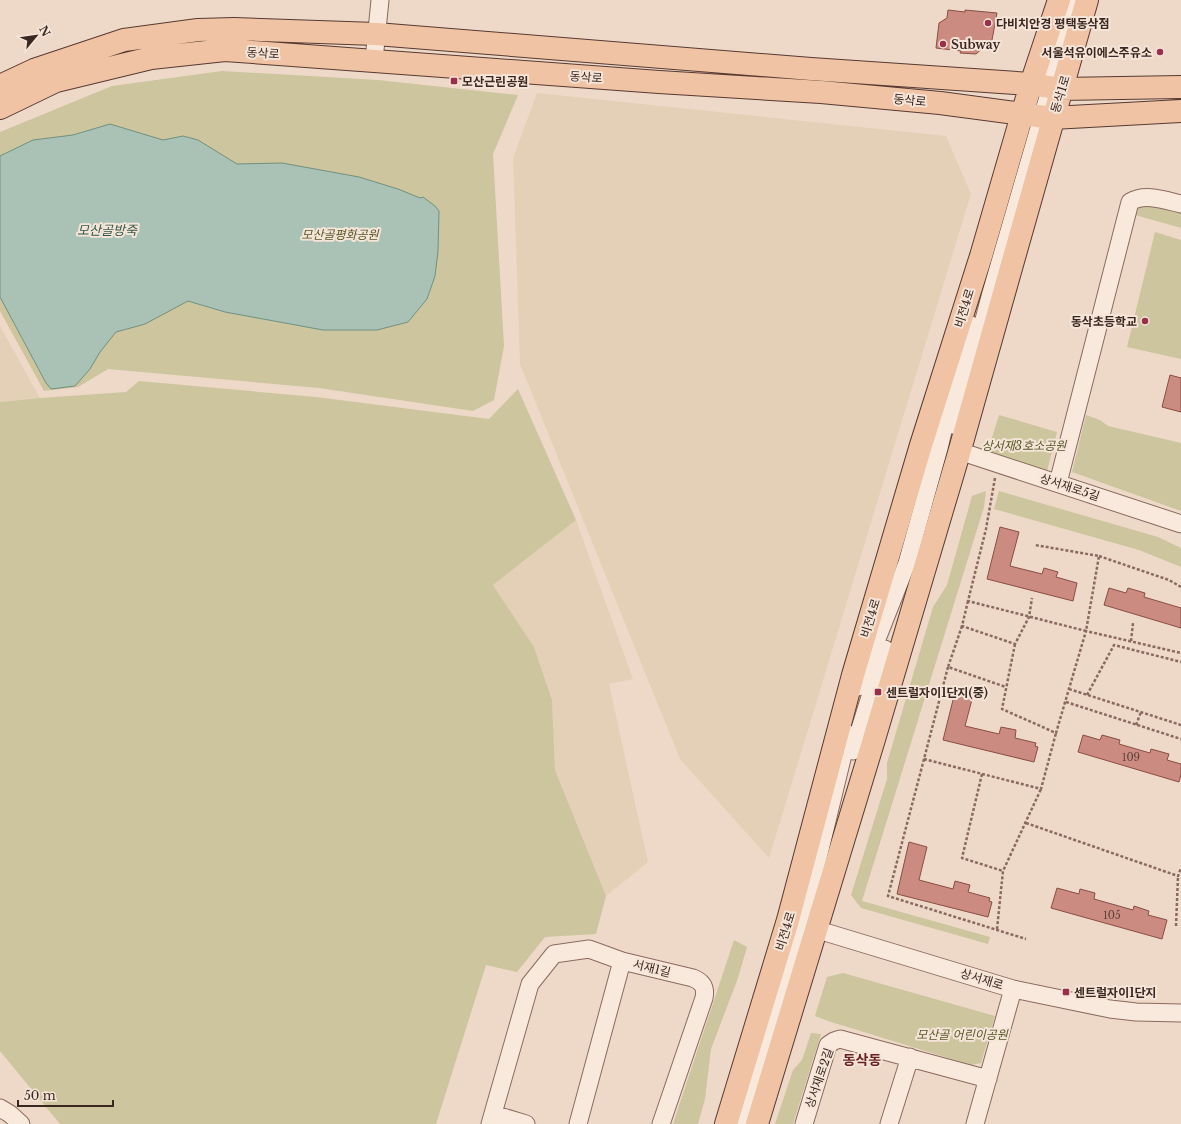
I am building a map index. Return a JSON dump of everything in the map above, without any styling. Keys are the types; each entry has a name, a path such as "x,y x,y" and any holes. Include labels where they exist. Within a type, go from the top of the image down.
{"main road":[{"name":"동삭1로","path":"1037,116 1046,87 1059,0"},
{"name":"동삭1로","path":"1037,116 1046,87 1087,0"},
{"name":"동삭로","path":"0,86 34,70 124,40 198,30 234,29 376,34 1046,87 1181,86"},
{"name":"동삭로","path":"0,108 56,81 151,58 225,50 659,82 821,92 940,103 1037,116 1181,111"},
{"name":"비전4로","path":"757,1124 804,925 844,714 853,675 919,453 981,256 1037,116"},
{"name":"비전4로","path":"726,1124 804,925 936,530 959,451 1037,116"}],"street":[{"path":"374,60 380,0"},
{"path":"1046,87 1071,0"},
{"path":"1046,87 1078,0"},
{"path":"844,714 861,681 907,563 939,448 953,388 977,300 1037,116"},
{"path":"741,1124 804,925 818,901 819,888 843,782 892,627 913,574 950,448 994,285 1037,116"},
{"path":"1058,483 1130,202 1137,198 1145,197 1181,204"},
{"path":"977,300 981,256"},
{"name":"상서재로5길","path":"959,451 1181,524"},
{"path":"913,574 936,530"},
{"path":"750,1124 776,1040 861,681"},
{"name":"상서재로","path":"804,925 1013,989 1110,1009 1136,1012 1181,1013"},
{"path":"526,1124 491,1119 530,984 554,954 589,949 622,961"},
{"name":"서재1길","path":"578,1124 622,961 693,978 704,986 704,998 661,1124"},
{"path":"975,1124 1013,989"},
{"name":"상서재로2길","path":"804,1124 828,1046 840,1038 988,1079"},
{"path":"889,1124 910,1058"},
{"path":"0,1108 10,1114 21,1124"}],"path":[{"path":"998,463 986,529 962,626 948,667 888,896 1026,939"},
{"path":"1035,545 1099,556 1169,580 1181,587"},
{"path":"997,929 1003,871 1042,789 1056,733 1086,632 1099,556"},
{"path":"1032,598 1030,617 1015,644 1002,709 1056,733"},
{"path":"968,601 1086,632 1181,653"},
{"path":"1131,642 1133,622"},
{"path":"962,626 1015,644"},
{"path":"1087,695 1114,645 1181,662"},
{"path":"948,667 1006,686"},
{"path":"1070,689 1181,725"},
{"path":"1066,702 1181,739"},
{"path":"1136,725 1141,712"},
{"path":"924,759 1042,789"},
{"path":"982,774 962,858 1003,871"},
{"path":"1026,823 1178,876"},
{"path":"1176,926 1178,876 1181,868"}],"shaded area":[{"path":"537,93 946,136 971,194 769,858 680,759 520,364 513,158"},
{"path":"0,326 40,398 0,402"},
{"path":"576,520 633,679 609,684 648,862 606,896 555,770 552,700 534,647 493,585"}],"green space":[{"name":"모산골평화공원","path":"222,71 378,80 518,95 493,154 504,346 494,400 473,411 319,388 108,369 78,387 44,391 0,311 0,132 112,86"},
{"path":"1148,202 1181,210 1181,228 1135,215 1139,206"},
{"path":"1155,232 1181,240 1181,359 1127,347"},
{"path":"139,381 316,397 489,419 518,389 576,520 493,585 534,647 552,700 555,770 606,896 596,934 545,937 517,972 486,965 436,1124 60,1124 0,1051 0,402 126,392"},
{"name":"상서재3호소공원","path":"999,415 1057,432 1046,475 986,457"},
{"path":"1086,415 1100,420 1108,426 1181,443 1181,511 1072,472"},
{"path":"986,491 984,507 862,901 990,937 988,944 861,908 851,895 887,779 887,763 933,607 947,585 972,496"},
{"path":"999,491 1158,537 1181,548 1181,567 1139,550 994,509"},
{"path":"734,940 747,947 738,978 711,1049 705,1099 698,1124 673,1124"},
{"name":"모산골 어린이공원","path":"843,973 995,1016 981,1063 971,1065 815,1016 827,977"},
{"path":"811,1033 821,1034 793,1124 775,1124 793,1070 802,1060"}],"water":[{"name":"모산골방죽","path":"110,124 163,140 183,136 198,140 237,164 282,163 359,177 398,189 420,198 423,197 439,211 438,251 435,276 427,299 408,322 377,330 323,330 225,312 188,301 145,324 116,332 100,352 90,369 75,386 51,389 46,383 0,297 0,156 33,140 73,135"}],"building":[{"path":"948,10 997,13 992,40 976,54 960,53 961,51 936,48 939,23 947,18"},
{"path":"1170,375 1181,378 1181,412 1162,407"},
{"path":"1000,527 1019,532 1010,566 1042,574 1044,568 1058,572 1056,577 1077,583 1073,601 987,579"},
{"path":"1109,588 1126,593 1128,588 1145,593 1144,597 1181,608 1181,628 1104,605"},
{"path":"956,688 974,692 965,726 999,734 1001,727 1016,730 1015,738 1036,743 1035,746 1038,747 1034,762 943,740"},
{"path":"1083,735 1100,740 1102,735 1120,740 1119,744 1150,753 1151,749 1169,754 1167,760 1181,764 1179,782 1078,752"},
{"path":"909,842 927,847 919,880 953,889 955,881 970,885 968,892 990,898 989,901 992,902 988,917 897,894"},
{"path":"1057,888 1079,894 1080,889 1095,893 1094,899 1133,910 1134,906 1149,911 1148,915 1167,920 1162,939 1051,908"}],"place":[{"name":"다비치안경 평택동삭점","path":"988,23"},
{"name":"Subway","path":"943,44"},
{"name":"서울석유이에스주유소","path":"1160,52"},
{"name":"모산근린공원","path":"454,81"},
{"name":"동삭초등학교","path":"1145,321"},
{"name":"센트럴자이1단지(중)","path":"878,692"},
{"name":"센트럴자이1단지","path":"1066,992"}],"district":[{"name":"동삭동","path":"862,1060"}]}
